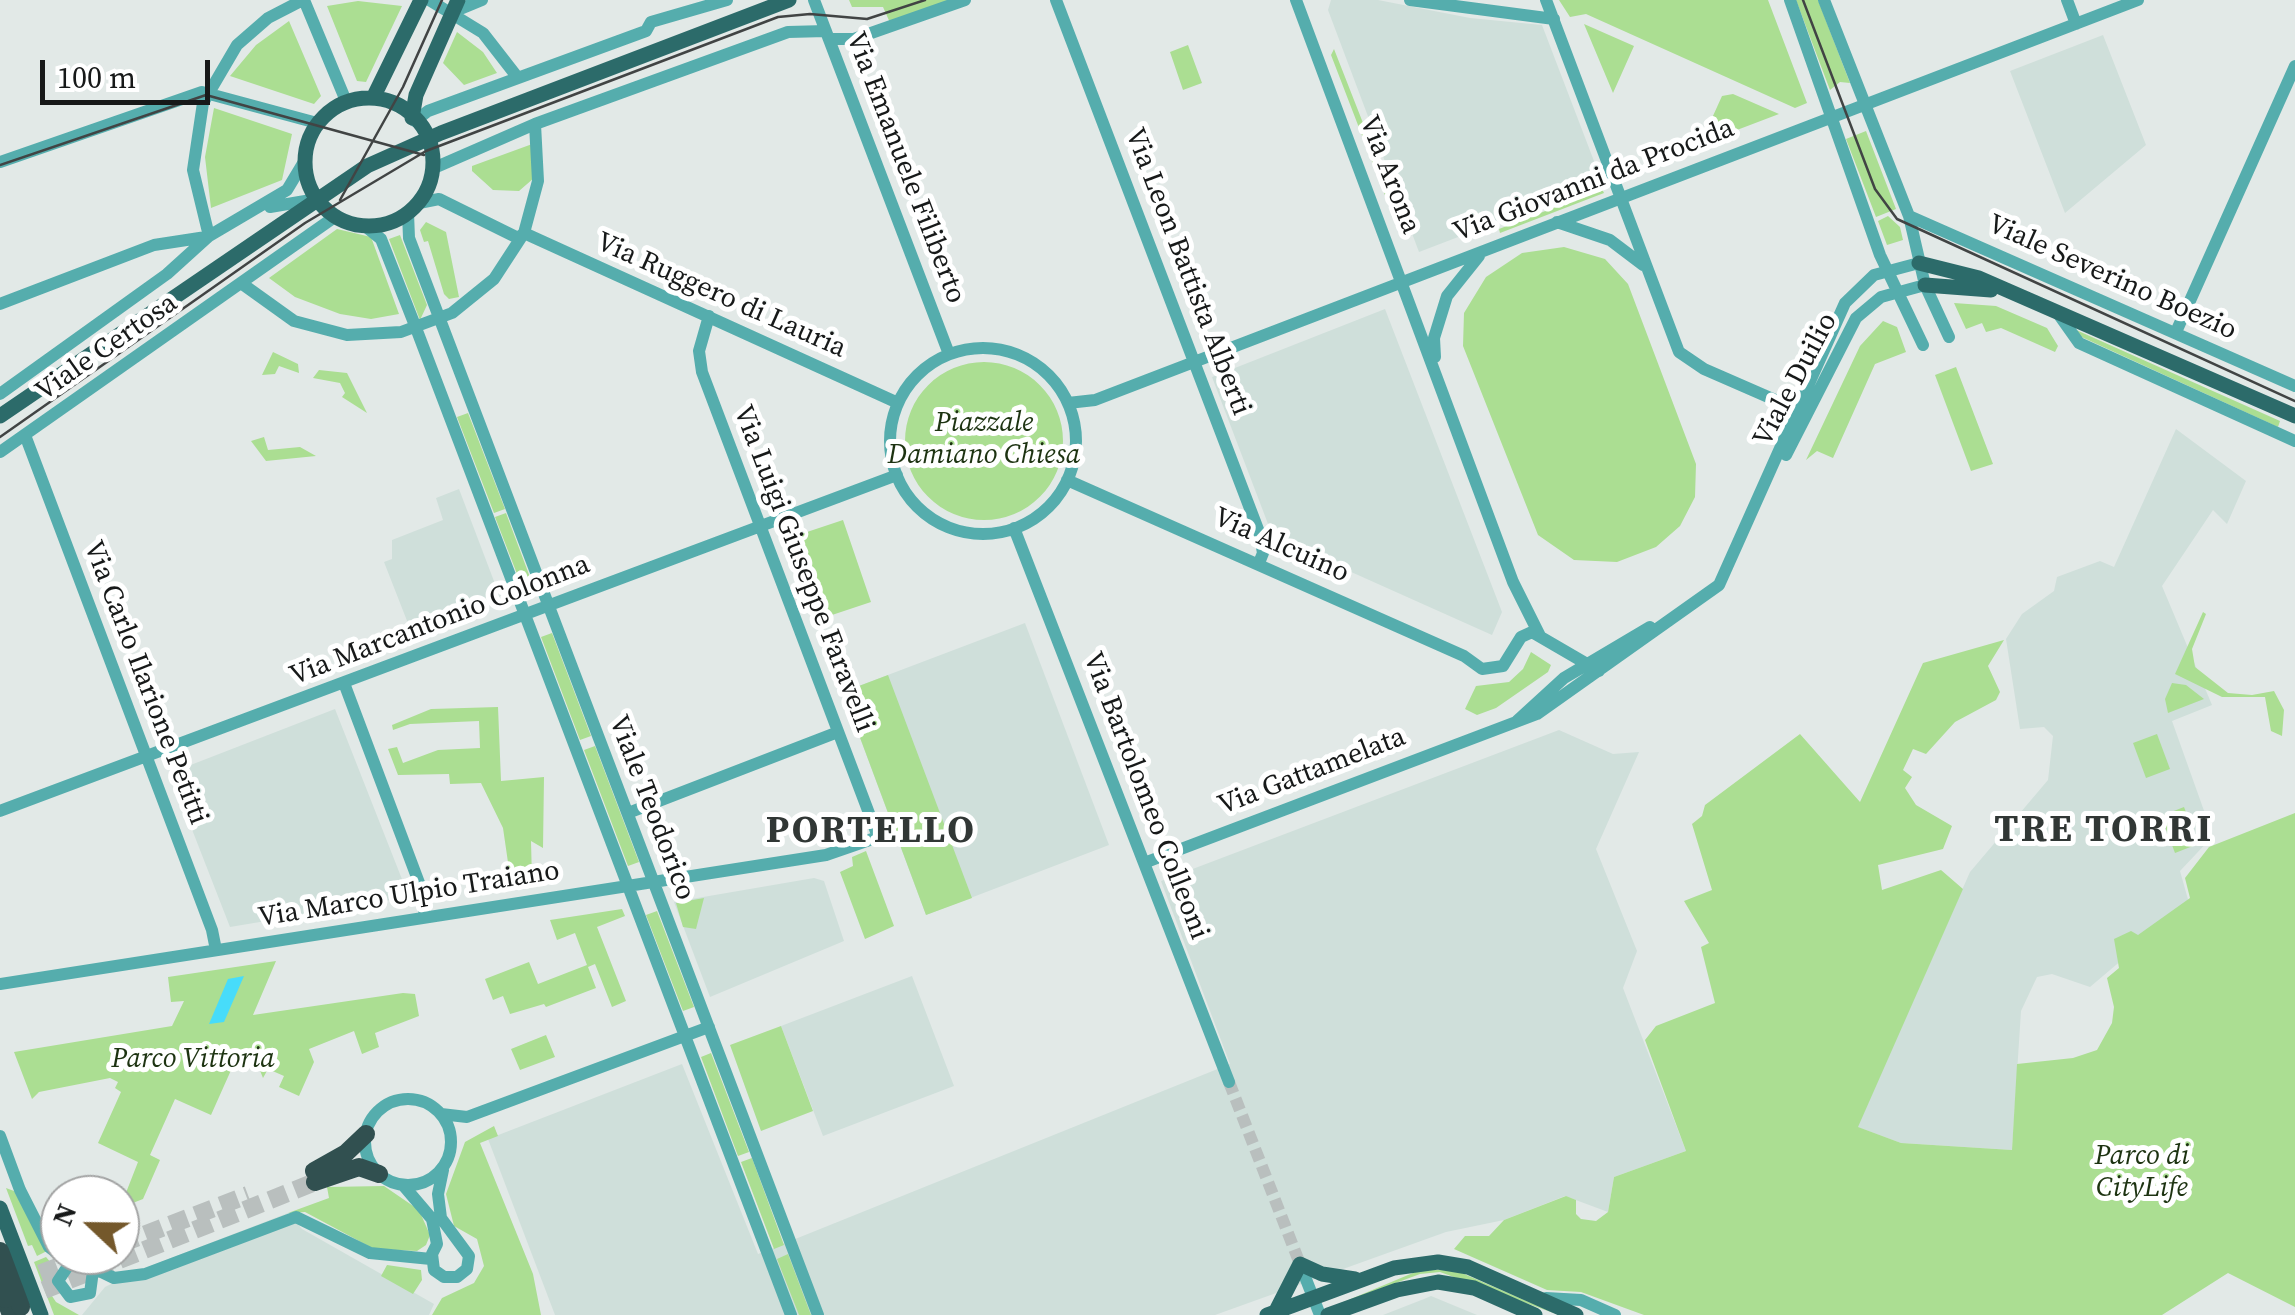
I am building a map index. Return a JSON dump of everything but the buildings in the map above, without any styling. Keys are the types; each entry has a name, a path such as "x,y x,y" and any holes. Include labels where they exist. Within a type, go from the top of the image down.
{"highway":[{"path":"366,1134 315,1176 360,1167 379,1174"},
{"path":"0,1251 14,1307"}],"main road":[{"path":"374,96 420,0"},
{"name":"Viale Certosa","path":"0,416 367,166 426,139 789,0"},
{"path":"414,119 416,95 456,6"},
{"path":"374,96 414,119 426,139 434,168 413,208 384,224 365,226 336,216 317,199 305,160 317,123 346,101 374,96"},
{"name":"Viale Severino Boezio","path":"1918,263 1956,270 2295,416"},
{"name":"Viale Severino Boezio","path":"1925,284 1976,287 2022,297"},
{"path":"0,1208 41,1315"},
{"path":"1271,1314 1409,1264 1438,1262 1468,1267 1576,1315"},
{"path":"1271,1314 1300,1264 1339,1279 1369,1277"},
{"path":"1328,1315 1438,1282 1474,1288 1527,1313"}],"street":[{"path":"209,236 192,170 196,130 207,92 221,67 247,36 304,0 346,101"},
{"path":"429,0 456,6 482,0"},
{"path":"414,119 428,110 646,31 651,22 727,0"},
{"name":"Via Emanuele Filiberto","path":"814,0 950,354"},
{"path":"434,168 540,122 794,30 854,39 965,0"},
{"name":"Via Leon Battista Alberti","path":"1056,0 1261,538 1259,563"},
{"name":"Via Arona","path":"1296,0 1513,582 1540,636"},
{"path":"1410,0 1554,20"},
{"path":"1546,0 1679,352 1686,360 1798,410"},
{"path":"1790,0 1878,250 1923,346"},
{"path":"1824,0 1909,216 1918,263 1949,337"},
{"path":"2066,0 2076,24"},
{"name":"Via Giovanni da Procida","path":"1068,403 1094,400 2138,0"},
{"path":"456,6 492,43 518,78"},
{"path":"2176,332 2295,66"},
{"path":"0,162 207,92 317,123"},
{"path":"242,284 282,314 320,330 374,336 440,319 484,289 524,234 538,181 540,122"},
{"path":"0,304 154,245 209,236 287,190 305,160"},
{"path":"254,212 287,202 317,199"},
{"name":"Via Ruggero di Lauria","path":"413,208 439,199 518,238 524,234 710,316 898,404"},
{"name":"Viale Teodorico","path":"413,208 408,238 818,1315"},
{"name":"Viale Certosa","path":"0,452 336,216"},
{"name":"Viale Severino Boezio","path":"1909,216 2295,386"},
{"path":"1557,222 1610,240 1646,268"},
{"name":"Viale Teodorico","path":"365,226 382,239 791,1315"},
{"name":"Viale Certosa","path":"3,392 134,298 209,236"},
{"name":"Via Arona","path":"1435,368 1434,338 1447,296 1460,274 1484,250"},
{"path":"1886,269 1918,263"},
{"name":"Viale Duilio","path":"1516,720 1537,714 1719,585 1845,303 1864,282 1886,269"},
{"name":"Viale Duilio","path":"1768,481 1798,436 1847,330 1866,308 1898,290 1925,284"},
{"path":"134,298 146,318"},
{"name":"Viale Severino Boezio","path":"2057,312 2079,343 2292,440"},
{"name":"Via Luigi Giuseppe Faravelli","path":"710,316 701,339 699,362 878,837"},
{"path":"989,348 1018,355 1051,378 1068,403 1076,440 1068,480 1044,511 1014,528 980,534 949,528 914,503 897,476 890,441 898,404 915,378 950,354 989,348"},
{"path":"0,373 3,392"},
{"name":"Via Carlo Ilarione Petitti","path":"25,435 216,950"},
{"name":"Via Marcantonio Colonna","path":"0,811 897,476"},
{"name":"Via Alcuino","path":"1068,480 1472,660 1484,670 1500,668 1524,635 1540,636"},
{"name":"Via Bartolomeo Colleoni","path":"1014,528 1230,1082"},
{"name":"Viale Duilio","path":"1516,720 1622,640 1671,618"},
{"path":"1540,636 1599,671"},
{"path":"344,684 422,888 426,917"},
{"name":"Via Gattamelata","path":"1144,862 1516,720"},
{"path":"628,812 838,732"},
{"name":"Via Marco Ulpio Traiano","path":"0,984 826,855 878,837"},
{"path":"431,1259 437,1244 428,1210 403,1186 379,1174 367,1156 370,1121 391,1102 418,1100 441,1114 467,1118 709,1028"},
{"path":"441,1114 451,1138"},
{"path":"60,1275 64,1293 78,1299 114,1278 145,1274 296,1217 370,1253 431,1259 444,1277 462,1274 470,1256 464,1245 452,1239 438,1204 451,1138 467,1118"},
{"path":"0,1136 40,1233"},
{"path":"403,1186 426,1182 444,1167"},
{"path":"437,1244 452,1239"},
{"path":"1300,1264 1320,1315"},
{"path":"93,1275 94,1287"},
{"path":"105,1275 114,1278"},
{"path":"1536,1297 1581,1300 1615,1315"}],"shaded area":[{"path":"1331,0 1378,0 1470,18 1542,25 1602,182 1419,252 1328,10"},
{"path":"2103,35 2146,145 2065,213 2010,71"},
{"path":"1385,309 1502,612 1492,635 1273,537 1212,377"},
{"path":"2176,429 2246,481 2227,524 2213,510 2162,586 2212,705 2172,721 2213,836 2180,871 2189,903 2090,987 2052,974 2037,977 2021,1011 2012,1150 1901,1143 1857,1127 1970,872 2048,780 2053,736 2044,727 2020,729 2006,639 2022,614 2054,591 2057,577 2100,561 2114,567"},
{"path":"459,489 500,597 411,631 384,562 392,559 392,540 443,520 436,498"},
{"path":"1025,623 1109,845 926,915 843,692"},
{"path":"335,709 409,897 230,927 170,773"},
{"path":"1559,730 1613,754 1639,752 1596,849 1637,951 1623,988 1686,1151 1614,1177 1608,1212 1565,1196 1504,1220 1446,1232 1215,1315 555,1315 488,1139 682,1064 758,1254 1230,1064 1161,881"},
{"path":"814,878 824,881 844,941 710,997 674,902"},
{"path":"912,976 954,1086 823,1136 781,1026"},
{"path":"288,1213 302,1229 434,1304 429,1315 82,1315 105,1287 129,1275 140,1275 140,1270"},
{"path":"1431,1296 1477,1315 1383,1315 1424,1299"}],"green space":[{"path":"849,0 954,0 891,25 883,7 852,7"},
{"path":"1559,0 1768,0 1807,103 1795,108 1586,14 1570,17"},
{"path":"1796,0 1818,0 1850,83 1840,82 1830,90"},
{"path":"358,1 402,6 366,82 357,81 327,6"},
{"path":"289,21 321,96 314,104 230,76 256,45"},
{"path":"1584,24 1634,46 1613,93"},
{"path":"457,32 483,52 497,73 464,85 443,63"},
{"path":"1188,45 1202,83 1183,90 1170,52"},
{"path":"1334,49 1383,174 1388,203 1331,55"},
{"path":"1733,94 1779,114 1708,141 1703,138 1722,96"},
{"path":"214,108 292,134 282,180 211,208 205,157"},
{"path":"1866,131 1896,209 1876,217 1846,139"},
{"path":"535,143 534,178 519,191 493,190 472,171 472,166"},
{"path":"1602,189 1604,193 1500,233 1499,229"},
{"path":"1888,216 1900,227 1903,240 1887,245 1878,221"},
{"path":"426,222 446,232 459,297 449,299 444,294 428,241 424,242 420,230"},
{"path":"337,229 371,237 399,314 371,319 340,314 295,297 269,278"},
{"path":"400,235 427,305 420,320 389,239"},
{"path":"1564,247 1605,259 1628,284 1696,464 1695,497 1680,526 1656,547 1617,562 1574,560 1538,535 1463,346 1464,313 1486,277 1522,253"},
{"path":"1954,303 1996,306 2047,328 2058,346 2055,352 2001,328 1986,332 1982,323 1966,329"},
{"path":"1883,321 1897,327 1906,352 1875,364 1833,458 1817,451 1806,460 1860,346"},
{"path":"2074,329 2280,421 2278,427 2075,334"},
{"path":"273,352 298,364 299,373 279,366 275,374 262,375"},
{"name":"Piazzale Damiano Chiesa","path":"984,362 1014,368 1040,385 1057,411 1063,441 1057,471 1040,497 1014,514 984,520 954,514 928,497 911,471 905,441 911,411 928,385 954,368"},
{"path":"1956,367 1993,464 1971,471 1935,375"},
{"path":"319,370 347,373 367,413 342,397 345,393 340,383 313,378"},
{"path":"468,413 505,509 494,513 457,417"},
{"path":"264,437 268,450 300,447 316,456 266,461 251,441"},
{"path":"506,513 534,588 524,592 495,517"},
{"path":"843,520 871,602 817,620 789,538"},
{"path":"2203,612 2206,614 2192,649 2195,667 2228,693 2252,695 2274,691 2284,710 2282,736 2271,731 2265,697 2222,697 2175,674"},
{"path":"552,633 591,736 580,740 541,637"},
{"name":"Parco di CityLife","path":"2004,640 1988,666 2000,692 1996,700 1955,722 1926,754 1913,749 1903,770 1912,777 1905,788 1916,805 1952,826 1943,849 1878,865 1882,890 1941,870 1963,889 1858,1127 1901,1143 2012,1150 2017,1064 2073,1058 2097,1050 2112,1023 2114,1007 2107,978 2119,968 2114,939 2131,931 2138,935 2190,898 2185,878 2209,847 2295,813 2295,1307 2228,1273 2162,1315 1644,1315 1581,1292 1547,1290 1454,1249 1465,1236 1489,1236 1504,1220 1566,1196 1576,1200 1576,1214 1581,1219 1596,1221 1608,1212 1614,1177 1686,1151 1645,1040 1656,1026 1715,1003 1701,947 1709,943 1684,901 1712,890 1692,824 1702,816 1705,805 1800,734 1860,802 1923,663"},
{"path":"1531,652 1551,665 1548,672 1496,708 1477,715 1465,709 1476,686 1509,682 1523,669"},
{"path":"888,675 972,898 926,915 843,692"},
{"path":"2172,683 2186,685 2204,699 2168,713 2165,699"},
{"path":"498,707 501,781 544,777 543,848 531,841 532,880 511,883 503,828 481,783 450,784 449,774 398,775 388,749 397,747 403,763 438,750 480,748 479,721 410,724 393,730 392,725 431,709"},
{"path":"2157,734 2170,769 2146,778 2133,743"},
{"path":"595,746 639,862 628,866 584,750"},
{"path":"2184,807 2198,844 2175,853 2161,816"},
{"path":"866,851 894,926 865,939 840,872 853,866 852,857"},
{"path":"704,898 696,929 683,927 676,903"},
{"path":"622,909 625,916 597,927 626,1001 612,1007 595,964 588,967 596,988 546,1007 544,1004 510,1014 503,996 493,1000 485,979 529,962 538,984 587,965 575,933 557,940 550,920"},
{"path":"657,911 694,1007 683,1011 646,915"},
{"name":"Parco Vittoria","path":"276,961 253,1015 403,993 415,994 419,1016 375,1033 379,1047 362,1054 354,1031 309,1049 314,1062 299,1096 279,1087 284,1076 268,1069 263,1078 255,1058 236,1059 211,1115 175,1099 150,1155 160,1160 140,1200 140,1175 133,1175 138,1162 98,1143 121,1092 115,1088 118,1082 110,1078 39,1092 32,1099 14,1052 172,1026 184,1001 171,1002 168,977"},
{"path":"781,1026 813,1111 761,1131 730,1045"},
{"path":"546,1035 555,1057 520,1070 511,1049"},
{"path":"711,1053 749,1152 738,1156 701,1057"},
{"path":"494,1126 498,1136 480,1143 533,1274 541,1315 432,1315 442,1298 474,1283 484,1266 477,1239 454,1226 446,1194 465,1142"},
{"path":"752,1158 784,1245 774,1249 741,1162"},
{"path":"384,1186 419,1210 430,1235 426,1245 417,1251 374,1249 305,1212 288,1213 329,1198 327,1187"},
{"path":"6,1188 14,1191 40,1238 40,1254 37,1256 32,1245 28,1246"},
{"path":"788,1254 811,1315 799,1315 777,1259"},
{"path":"40,1260 40,1275 48,1275 50,1293 56,1302 79,1315 54,1315 34,1262"},
{"path":"387,1265 421,1270 422,1280 413,1294 381,1276"},
{"path":"1420,1270 1455,1270 1559,1315 1440,1272 1420,1274 1334,1306"}],"water":[{"path":"244,976 224,1022 209,1024 228,979"}],"tunnel":[{"path":"1229,1082 1300,1264"},
{"path":"19,1300 315,1182"},
{"path":"140,1236 248,1195"},
{"path":"15,1283 40,1274"}],"tram line":[{"path":"340,200 403,87 442,0"},
{"path":"0,437 305,223 426,151 778,17 810,14 867,19 925,0"},
{"path":"1803,0 1875,189 1897,219 2295,401"},
{"path":"0,165 206,95 424,155"}],"district":[{"name":"TRE TORRI","path":"2104,831"},
{"name":"PORTELLO","path":"871,832"}]}
